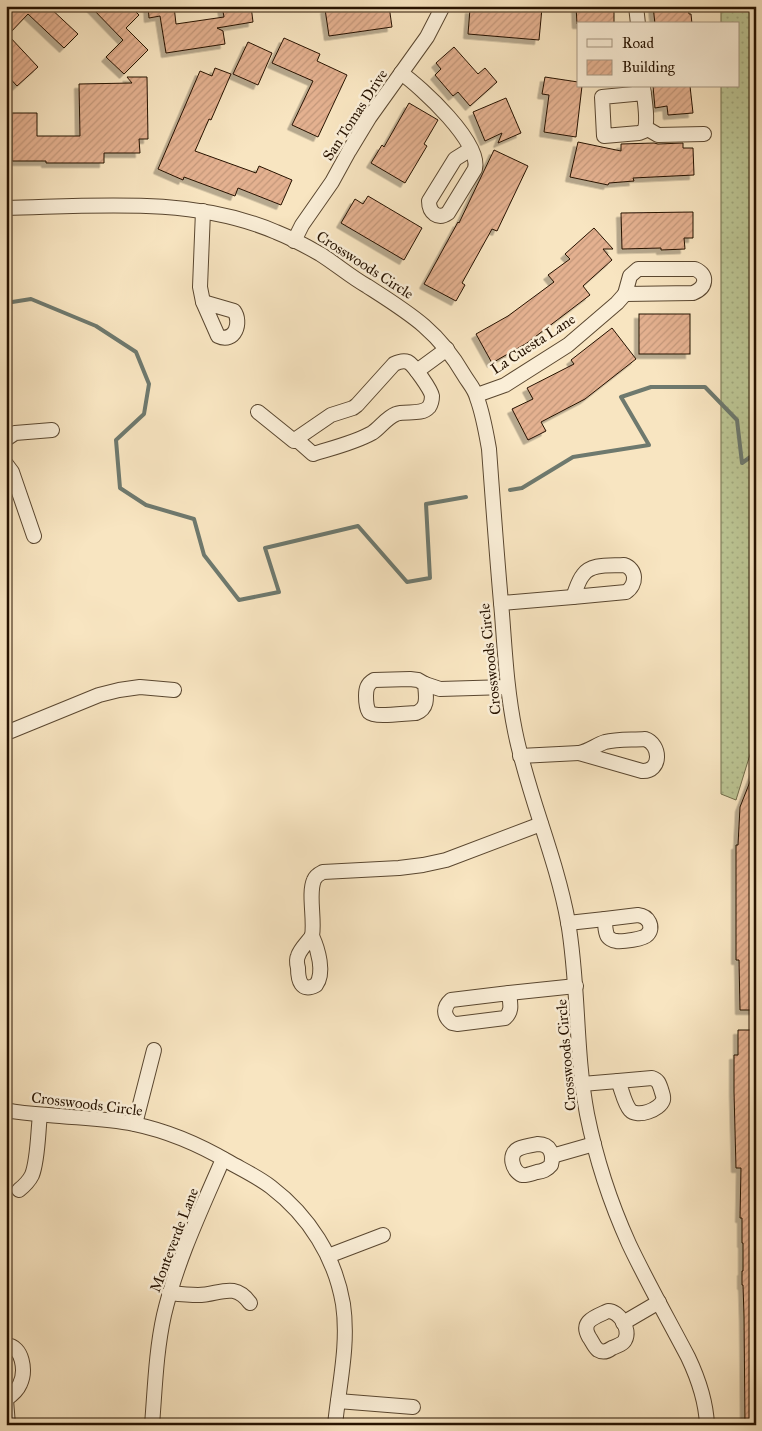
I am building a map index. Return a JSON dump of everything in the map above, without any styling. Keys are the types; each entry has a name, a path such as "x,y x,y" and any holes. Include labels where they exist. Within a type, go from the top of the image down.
{"street":[{"name":"San Tomas Drive","path":"294,241 302,225 332,182 369,118 427,37 443,6"},
{"path":"636,6 638,22"},
{"path":"401,73 417,85 454,123 471,149"},
{"path":"644,89 646,128 639,133 604,136 602,97 644,89"},
{"path":"646,128 658,135 704,134"},
{"name":"Crosswoods Circle","path":"6,208 171,206 226,216 260,226 320,254 422,322 447,350 477,395 489,449 507,687 520,756 558,879 568,923 576,986 582,1084 594,1144 614,1208 630,1245 696,1374 704,1402 707,1425"},
{"path":"203,211 200,287 203,302"},
{"name":"La Cuesta Lane","path":"477,395 506,385 568,345 617,303 624,294 630,276 638,269 694,269 703,276 703,286 700,290 693,293 624,294"},
{"path":"417,371 447,350"},
{"path":"258,412 294,441 296,439 331,415 357,405 398,361 408,362 417,371 432,397 432,402 425,410 420,412 404,412 392,416 374,432 364,437 313,454 296,439"},
{"path":"6,439 16,433 52,430"},
{"path":"6,464 12,472 34,536"},
{"path":"501,603 573,597"},
{"path":"425,684 440,689 507,687"},
{"path":"6,733 106,693 140,687 174,690"},
{"path":"520,756 579,753 589,751 603,743 612,741 645,740 654,744 657,760 652,770 642,771 579,753"},
{"path":"312,936 312,886 315,878 323,872 400,868 446,860 541,824"},
{"path":"568,923 604,919"},
{"path":"509,993 576,986"},
{"path":"134,1124 154,1050"},
{"path":"582,1084 618,1081"},
{"name":"Crosswoods Circle","path":"6,1110 134,1124 203,1148 262,1181 284,1198 310,1226 320,1242 328,1256 338,1285 342,1303 344,1341 336,1425"},
{"path":"19,1190 32,1175 35,1165 40,1114"},
{"path":"552,1156 594,1144"},
{"name":"Monteverde Lane","path":"152,1425 158,1354 170,1293 190,1234 223,1159"},
{"path":"328,1256 383,1235"},
{"path":"170,1293 200,1295 232,1290 238,1292 250,1303"},
{"path":"623,1322 660,1302"},
{"path":"6,1345 14,1346 18,1349 23,1374 17,1390 6,1399 8,1425"},
{"path":"338,1401 413,1407"}],"green space":[{"path":"721,6 756,6 756,735 736,800 721,794 721,88 740,88 740,22 721,22"}],"building":[{"path":"6,6 48,6 78,34 64,48 28,14 8,35 38,67 17,86 6,74"},
{"path":"90,6 130,6 139,15 126,28 148,50 124,74 106,57 123,40"},
{"path":"148,6 174,6 176,24 224,17 222,6 251,6 253,22 217,28 223,31 225,44 166,53 160,16 149,18"},
{"path":"343,6 389,6 392,27 329,36 325,9"},
{"path":"479,6 542,8 539,40 468,34 470,9 479,10"},
{"path":"576,6 614,6 614,22 577,22 577,24"},
{"path":"653,6 688,6 689,14 691,14 692,22 655,22"},
{"path":"284,38 320,54 317,61 347,75 318,137 292,125 313,81 272,63"},
{"path":"248,42 272,53 258,85 233,74"},
{"path":"454,47 478,74 485,68 497,82 470,106 458,92 453,96 435,75 441,69 436,63"},
{"path":"215,68 231,74 195,151 256,173 259,166 292,180 281,205 238,188 235,196 184,177 183,180 158,169 200,71 212,76"},
{"path":"127,77 147,77 148,139 139,139 140,153 104,153 104,163 12,161 12,113 37,113 37,136 80,136 79,84 132,83"},
{"path":"545,77 577,82 577,88 582,88 576,137 544,132 549,95 542,94"},
{"path":"653,88 690,88 693,113 668,115 667,106 655,108"},
{"path":"506,98 521,133 498,143 502,133 485,141 473,112"},
{"path":"409,103 438,120 424,144 427,146 405,183 371,163 382,145 384,147"},
{"path":"578,142 621,151 621,144 683,143 683,148 693,148 694,175 633,178 634,181 609,183 608,185 570,177"},
{"path":"494,150 528,166 497,231 492,229 462,283 465,285 456,301 424,284 459,223"},
{"path":"368,196 422,228 404,260 341,223 355,199 363,204"},
{"path":"693,212 693,238 684,238 685,249 622,249 621,213"},
{"path":"594,228 613,249 603,249 612,260 583,286 590,295 527,343 492,363 476,334 508,316 554,282 548,275 570,259 565,254"},
{"path":"639,314 690,314 690,354 639,354"},
{"path":"612,328 636,359 585,399 541,422 546,431 528,440 512,409 533,399 527,388 574,364 571,360"},
{"path":"755,769 756,1010 740,1010 739,960 736,960 736,845 738,845 740,807"},
{"path":"738,1030 756,1030 756,1425 745,1425 743,1243 742,1218 740,1218 741,1168 736,1168 734,1092 734,1055 738,1055"}],"waterway":[{"path":"6,303 31,299 96,326 136,352 149,384 144,414 116,440 120,488 146,505 194,519 204,555 239,600 279,592 265,548 358,526 407,582 430,578 426,504 466,497"},
{"path":"510,490 522,488 573,457 649,445 621,397 651,387 705,387 737,420 742,463 756,453"}]}
